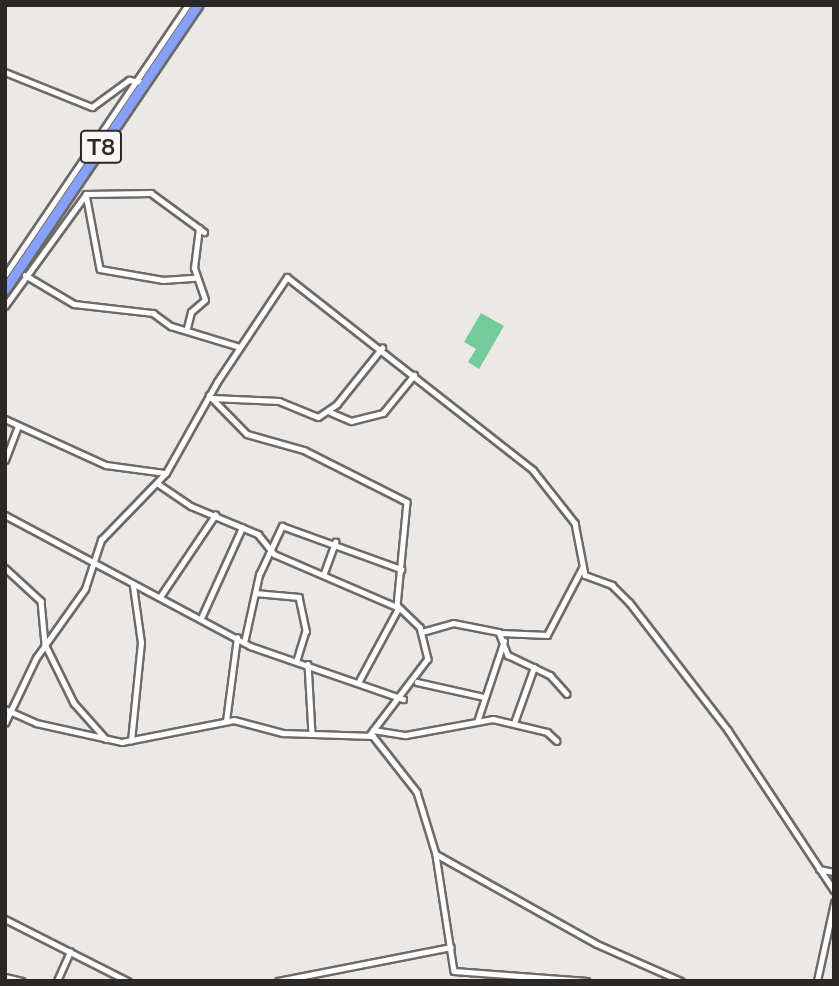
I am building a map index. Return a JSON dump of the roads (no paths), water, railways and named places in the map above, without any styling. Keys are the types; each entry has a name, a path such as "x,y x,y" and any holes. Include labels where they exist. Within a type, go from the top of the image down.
{"highway":[{"name":"T8","path":"5,289 139,80 197,5"}],"street":[{"path":"5,275 188,5"},
{"path":"5,72 92,107 139,80"},
{"path":"86,194 151,193 204,232"},
{"path":"5,306 86,194"},
{"path":"86,194 100,269 163,280 195,278"},
{"path":"187,328 191,313 205,300 195,278 199,227"},
{"path":"25,275 74,304 153,313 240,347"},
{"path":"5,723 45,644 85,589 92,565 111,524 166,473 240,347 288,277 382,348 548,487 579,534 582,568 547,635 500,633 453,623 422,632"},
{"path":"211,397 279,401 313,418 330,412 382,348"},
{"path":"330,412 351,421 383,413 414,375"},
{"path":"211,397 247,435 304,450 402,495 409,515 398,608 359,681"},
{"path":"5,419 106,465 166,473"},
{"path":"5,460 18,426"},
{"path":"157,483 242,527 270,549 398,608 422,632 428,659 416,682 372,733"},
{"path":"5,515 92,565 202,616 244,643 359,681 403,699"},
{"path":"160,598 215,515"},
{"path":"244,643 255,593 270,549 286,525 401,569"},
{"path":"202,616 242,527"},
{"path":"324,573 335,542"},
{"path":"5,568 41,601 45,644 74,703 107,740"},
{"path":"582,568 624,595 727,730 834,890"},
{"path":"131,741 141,629 133,585"},
{"path":"255,593 299,597 307,629 297,660"},
{"path":"500,633 508,655 534,667 567,694"},
{"path":"226,721 237,638"},
{"path":"478,719 504,641"},
{"path":"308,664 312,734"},
{"path":"514,723 534,667"},
{"path":"416,682 484,697"},
{"path":"5,709 107,740 131,741 226,721 312,734 406,735 478,719 514,723 557,741"},
{"path":"372,733 387,747 416,792 436,854 456,973 587,981"},
{"path":"436,854 597,944 681,981"},
{"path":"818,869 834,872"},
{"path":"817,981 834,903"},
{"path":"5,919 128,981"},
{"path":"278,981 451,947"},
{"path":"57,981 70,952"},
{"path":"5,977 22,981"}]}
